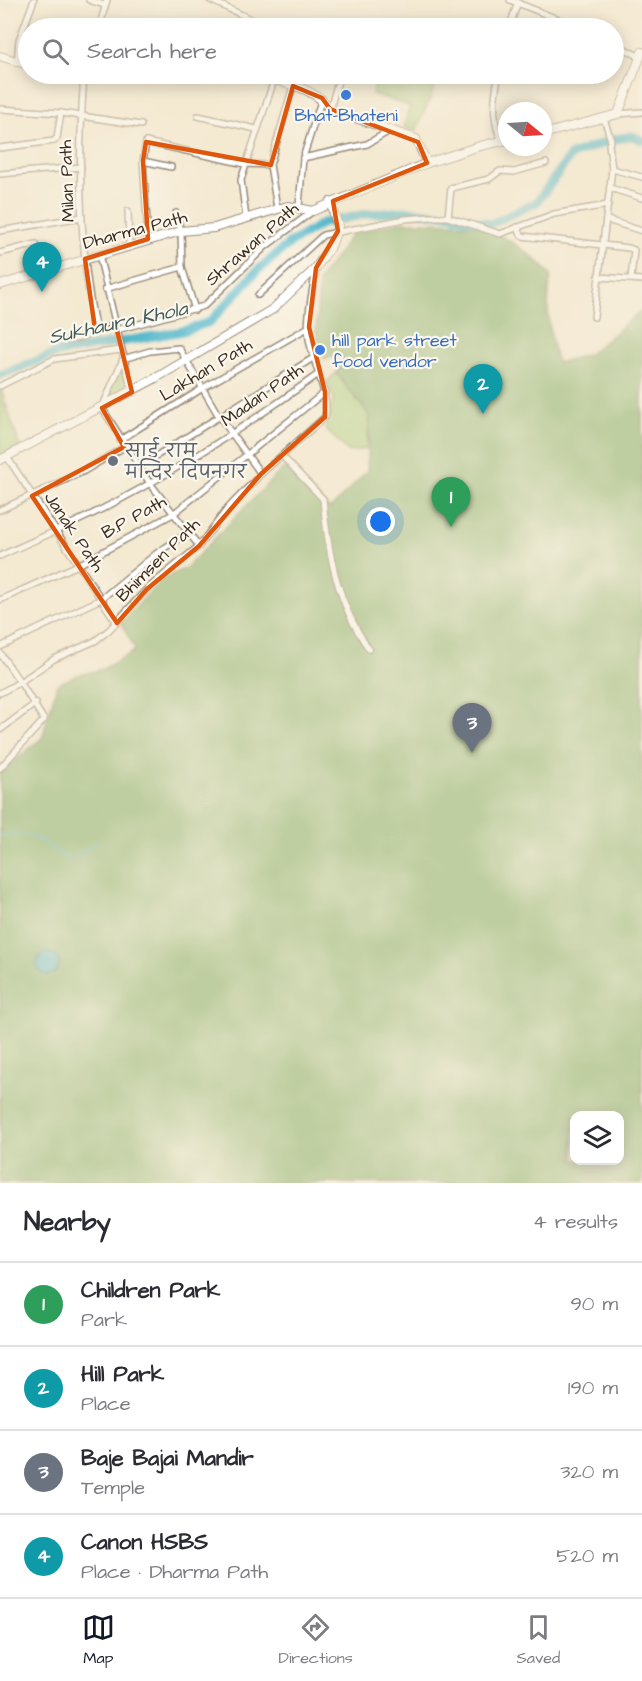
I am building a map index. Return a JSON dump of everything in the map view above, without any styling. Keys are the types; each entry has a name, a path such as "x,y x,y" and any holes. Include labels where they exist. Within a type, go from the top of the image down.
{"street":[{"path":"27,18 34,0"},
{"path":"88,0 105,3 101,18"},
{"path":"210,0 249,18"},
{"path":"510,0 556,18"},
{"path":"512,18 518,2"},
{"path":"618,114 641,55 624,47"},
{"path":"0,56 17,63 18,52"},
{"name":"Milan Path","path":"83,84 81,116 82,217 95,329"},
{"path":"246,218 241,180 273,84"},
{"path":"285,84 322,98 330,109 416,139 427,163"},
{"path":"330,109 337,84"},
{"path":"498,84 495,113 498,133"},
{"path":"277,208 270,165 291,86"},
{"path":"299,206 303,158 322,98"},
{"path":"0,109 61,113 141,125"},
{"path":"552,132 618,114 642,111"},
{"path":"0,148 54,141 57,138 61,113"},
{"path":"198,116 256,129"},
{"path":"594,317 612,169 611,140 604,119"},
{"path":"303,158 367,144 391,130"},
{"path":"148,239 143,161 146,142 182,148 245,164 270,165"},
{"name":"Shrawan Path","path":"95,329 117,330 204,306 265,247 313,211 427,163 498,142"},
{"path":"143,161 171,167"},
{"path":"448,217 451,188 489,179 500,171 514,172 546,163"},
{"path":"0,174 81,168"},
{"path":"612,169 642,177"},
{"path":"610,188 642,198"},
{"path":"4,458 132,392 273,309 316,268 338,229 335,212 330,202"},
{"path":"258,295 323,235 338,229 405,219 448,217 500,234 554,214 608,205"},
{"name":"Dharma Path","path":"0,285 129,244 181,231 214,228 277,208 299,206 313,211"},
{"path":"128,212 129,244"},
{"path":"176,213 181,231 182,267 195,310"},
{"path":"0,231 82,217"},
{"path":"607,220 642,231"},
{"path":"517,227 522,236 634,250 631,279"},
{"path":"0,253 36,244"},
{"path":"99,255 105,289 132,392"},
{"path":"105,289 182,267"},
{"path":"316,268 309,327 317,375 325,392"},
{"path":"599,277 642,280"},
{"name":"Lakhan Path","path":"120,440 203,388 309,327"},
{"path":"68,340 83,338 95,329"},
{"path":"123,359 177,347 220,417 261,474"},
{"path":"0,386 54,359 121,350"},
{"path":"140,466 313,358"},
{"path":"102,408 123,359"},
{"name":"Madan Path","path":"0,556 104,508 233,434 317,375"},
{"name":"B.P Path","path":"0,600 78,565 173,514 246,453 325,392"},
{"name":"Bhimsen Path","path":"0,693 54,659 95,641 117,623 147,589 199,546 228,508 261,474 283,457 325,417 327,411 325,392"},
{"path":"102,408 124,447 199,546"},
{"path":"0,510 84,471 124,447"},
{"path":"283,457 323,499 324,531 339,593 369,649"},
{"name":"Janak Path","path":"4,458 56,530 117,623"},
{"path":"0,647 101,599 157,553 187,533"},
{"path":"0,653 45,717 43,724 0,768"},
{"path":"0,730 36,703"}],"highlighted area":[{"path":"293,86 322,98 330,109 418,142 427,163 333,201 338,231 316,268 309,327 325,392 325,417 261,474 199,546 147,589 117,623 32,496 124,447 102,408 132,392 116,326 95,329 85,259 148,239 143,161 146,142 271,165"}],"green space":[{"path":"376,84 435,84 416,132 404,127 410,106 372,94"},
{"path":"399,222 460,223 480,227 502,237 535,259 551,275 548,298 549,319 557,363 589,354 642,310 642,1183 0,1183 0,773 42,738 57,684 78,675 103,669 133,652 135,649 121,623 162,579 186,568 285,466 330,509 367,471 370,416 336,373 343,363 340,356 324,359 316,331 319,280 352,234"},
{"path":"122,357 132,392 102,408"},
{"path":"336,373 370,416 366,449 349,452 325,429 334,399 327,382"},
{"path":"0,386 20,447 0,456"}],"water":[{"path":"44,953 52,953 59,960 59,968 52,975 44,975 37,968 37,960"}],"waterway":[{"name":"Sukhaura Khola","path":"0,375 57,353 183,331 210,322 257,271 290,243 323,223 366,214 407,211 448,215 491,224 537,202 571,155 611,140 632,136 642,140"},
{"path":"0,835 20,834 38,839 70,861 97,842"}],"place":[{"name":"Bhat-Bhateni","path":"346,95"},
{"name":"Canon HSBS","path":"42,292"},
{"name":"hill park street food vendor","path":"320,350"},
{"name":"Hill Park","path":"483,414"},
{"name":"साई राम मन्दिर दिपनगर","path":"113,461"},
{"name":"Children Park","path":"451,527"},
{"name":"Baje Bajai Mandir","path":"472,753"}]}
